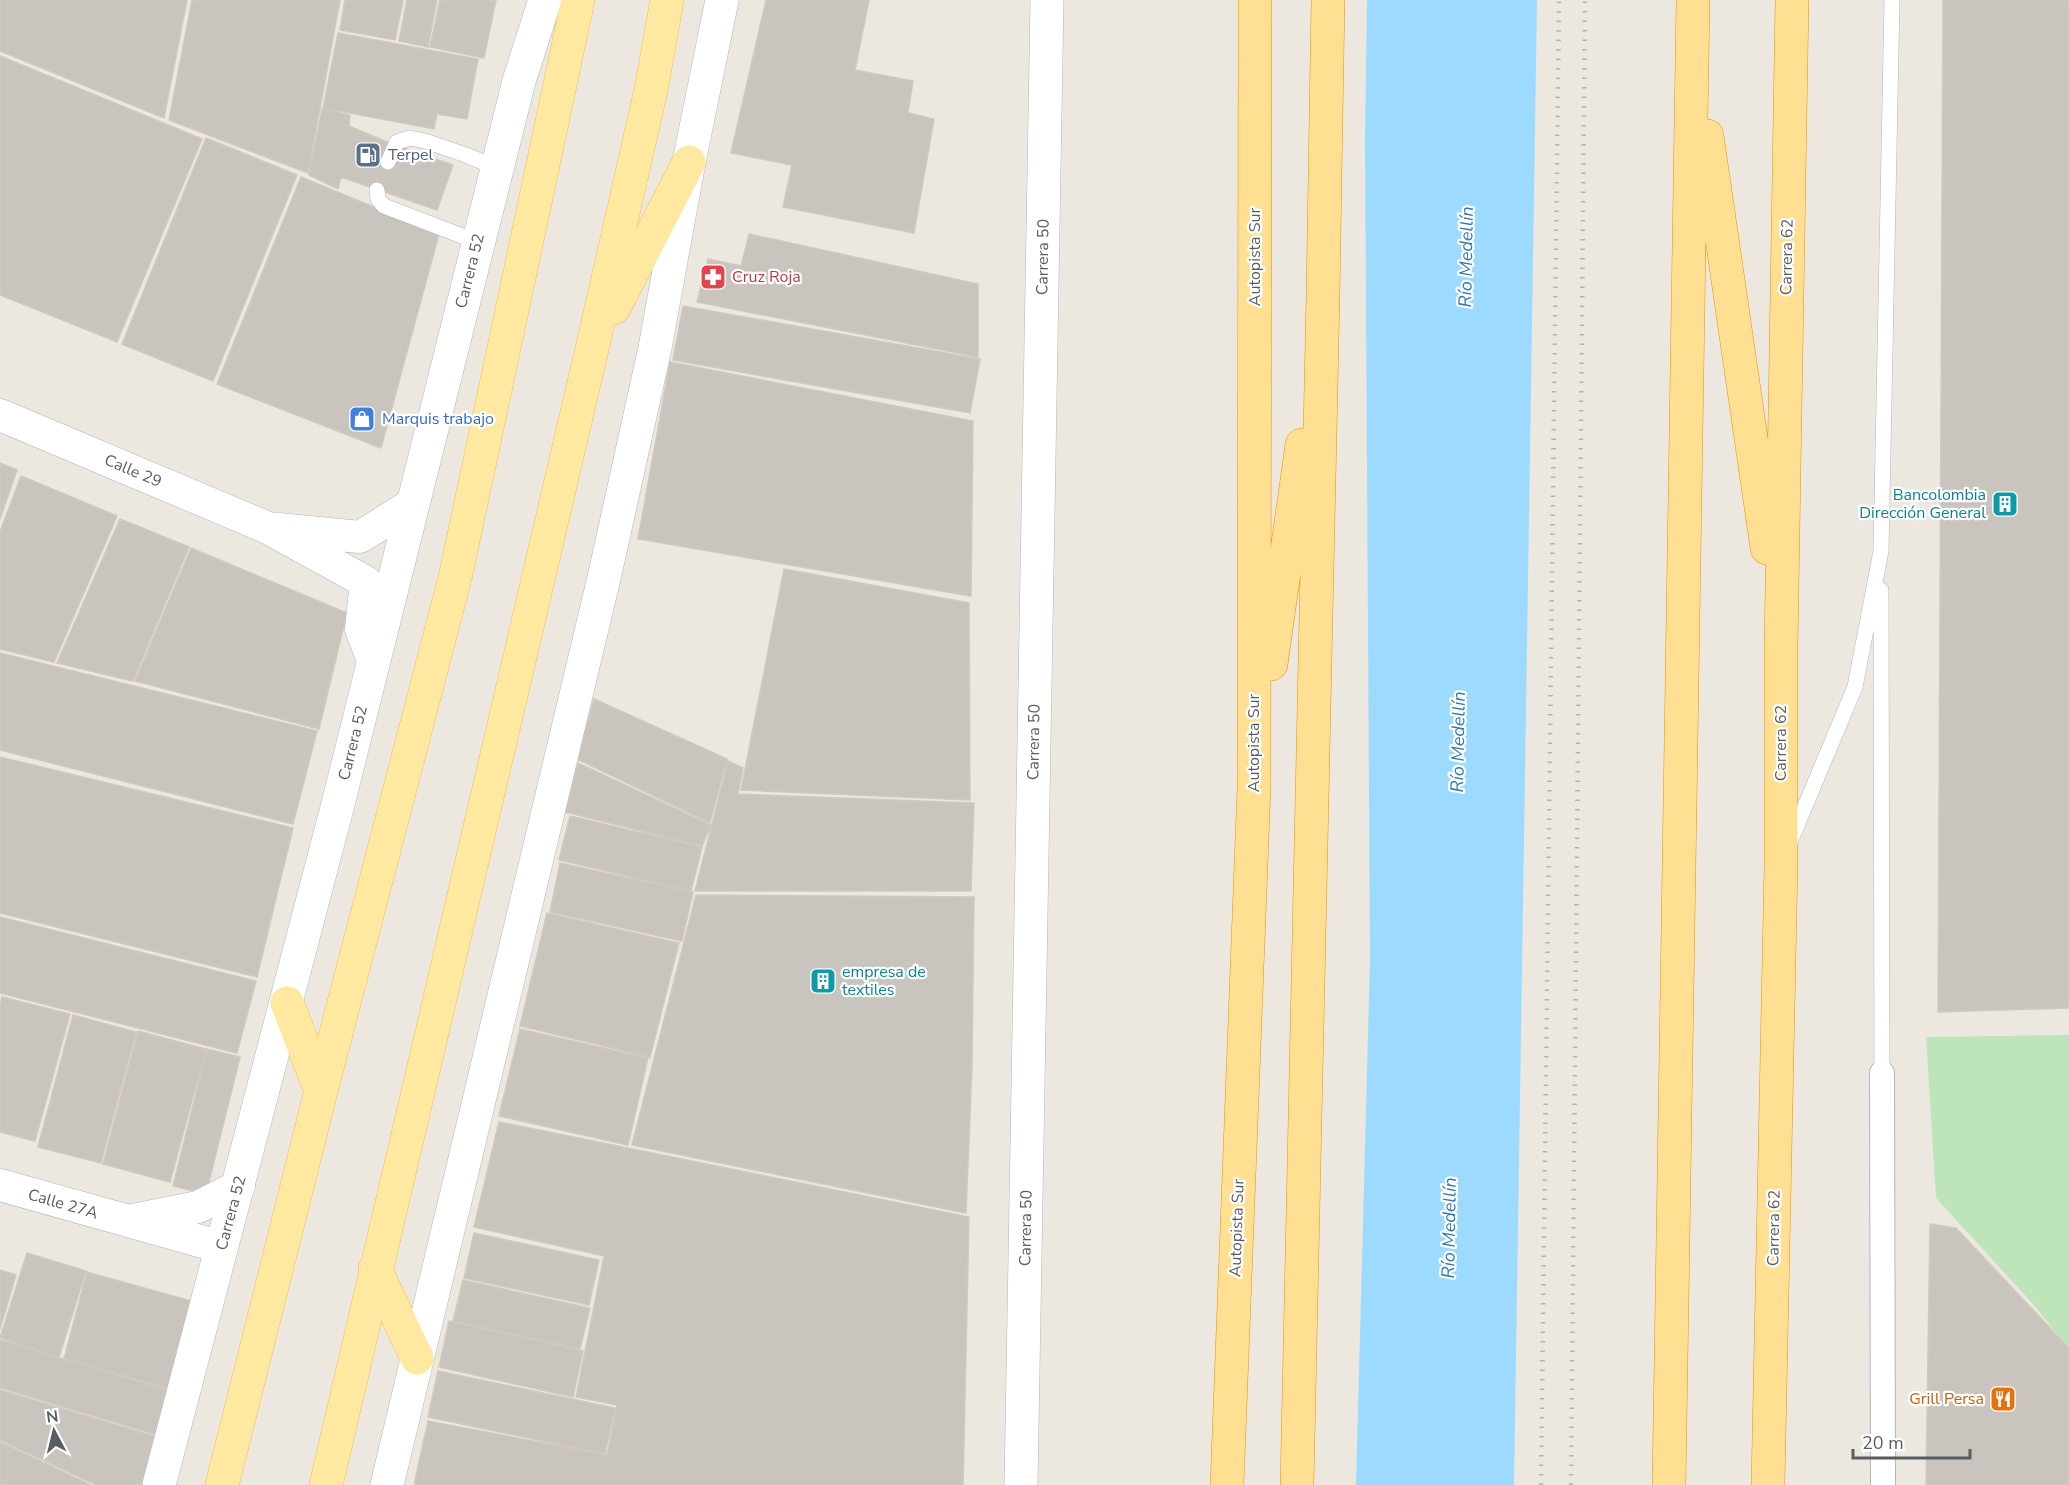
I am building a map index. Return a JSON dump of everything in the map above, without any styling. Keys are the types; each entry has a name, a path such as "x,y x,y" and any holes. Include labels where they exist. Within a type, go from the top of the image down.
{"highway":[{"name":"Autopista Sur","path":"1227,1485 1254,787 1255,0"},
{"path":"1297,1485 1328,0"},
{"path":"1669,1485 1693,0"},
{"name":"Carrera 62","path":"1768,1485 1781,864 1781,648 1792,0"},
{"path":"1692,36 1781,648"},
{"path":"1254,787 1323,295"}],"main road":[{"path":"222,1485 321,1091 455,579 578,0"},
{"path":"326,1485 592,349 651,90 667,0"},
{"path":"592,349 689,162"},
{"path":"287,1003 321,1091"},
{"path":"375,1269 417,1358"}],"street":[{"name":"Carrera 52","path":"159,1485 287,1003 519,81 545,0"},
{"path":"387,1485 604,578 655,348 722,0"},
{"name":"Carrera 50","path":"1021,1485 1047,0"},
{"name":"Calle 29","path":"0,415 266,527 366,582 360,629 373,661"},
{"name":"Calle 29","path":"266,527 360,537 411,505"},
{"path":"1882,1073 1883,1485"},
{"name":"Calle 27A","path":"0,1185 221,1247"},
{"name":"Calle 27A","path":"126,1222 198,1207 239,1186"}],"lane":[{"path":"1882,1073 1881,551 1892,0"},
{"path":"388,162 397,142 410,138 466,154 497,168"},
{"path":"377,190 378,199 384,206 478,242"},
{"path":"1781,864 1855,687 1881,551"}],"green space":[{"path":"2069,1035 2069,1349 2034,1305 1936,1198 1926,1037"}],"water":[{"name":"Río Medellín","path":"1367,0 1537,0 1514,1485 1356,1485 1370,960 1365,140"}],"building":[{"path":"0,0 187,0 164,118 0,51"},
{"path":"192,0 340,0 308,173 169,120"},
{"path":"345,0 403,0 395,40 340,30"},
{"path":"407,0 437,0 428,47 399,41"},
{"path":"440,0 496,0 484,58 430,47"},
{"path":"766,0 869,0 855,70 913,81 908,113 934,119 914,233 783,207 792,165 731,153"},
{"name":"Bancolombia Dirección General","path":"1943,0 2069,0 2069,1008 1938,1012"},
{"path":"338,33 478,59 467,119 437,114 434,129 323,108"},
{"path":"0,56 202,139 117,342 0,295"},
{"name":"Terpel","path":"322,109 350,115 349,126 394,145 453,165 437,210 341,177 338,189 309,175"},
{"path":"206,138 297,175 213,381 122,344"},
{"path":"301,177 439,234 381,448 217,384"},
{"path":"749,234 978,284 978,357 697,302 708,259 741,266"},
{"path":"683,306 980,359 970,413 673,360"},
{"path":"670,362 973,421 971,596 638,539"},
{"path":"0,463 17,470 0,519"},
{"path":"21,476 117,516 54,662 0,649 0,532"},
{"path":"120,519 189,547 133,681 57,663"},
{"path":"191,548 347,613 319,729 135,681"},
{"path":"784,569 969,603 970,800 741,790"},
{"path":"0,653 317,731 293,824 0,750"},
{"path":"594,699 727,759 710,823 577,759"},
{"path":"0,757 293,828 257,977 0,913"},
{"path":"728,761 743,768 738,794 974,803 971,891 695,891"},
{"path":"578,763 711,825 702,846 565,812"},
{"path":"570,816 702,847 691,891 559,860"},
{"path":"560,863 693,892 682,941 550,912"},
{"name":"empresa de textiles","path":"696,895 974,897 972,1066 966,1213 632,1145"},
{"path":"547,913 679,943 650,1057 520,1026"},
{"path":"0,917 256,981 237,1053 0,993"},
{"path":"2,997 70,1014 35,1141 0,1132 0,1006"},
{"path":"73,1015 136,1032 101,1163 38,1147"},
{"path":"520,1029 648,1058 628,1145 499,1116"},
{"path":"138,1031 206,1049 170,1182 103,1164"},
{"path":"207,1049 240,1057 206,1194 173,1186"},
{"path":"499,1122 969,1217 963,1485 414,1485 428,1421 607,1455 617,1405 576,1397 604,1256 474,1227"},
{"path":"1930,1224 1956,1228 2069,1348 2069,1485 1926,1485"},
{"path":"474,1233 599,1260 589,1305 464,1278"},
{"path":"27,1253 86,1271 59,1357 0,1338"},
{"path":"0,1270 16,1275 0,1329"},
{"path":"87,1272 191,1301 167,1388 64,1359"},
{"path":"463,1280 590,1308 580,1349 453,1321"},
{"path":"449,1321 583,1351 573,1397 439,1367"},
{"path":"0,1340 171,1391 157,1435 0,1388"},
{"path":"438,1371 615,1408 605,1454 428,1417"},
{"path":"0,1390 157,1437 145,1485 96,1485 0,1440"},
{"path":"0,1442 91,1485 0,1485"}],"railway":[{"path":"1541,1485 1559,0"},
{"path":"1571,1485 1585,0"}],"place":[{"name":"Terpel","path":"368,155"},
{"name":"Cruz Roja","path":"713,277"},
{"name":"Marquis trabajo","path":"362,419"},
{"name":"Bancolombia Dirección General","path":"2005,504"},
{"name":"empresa de textiles","path":"823,981"},
{"name":"Grill Persa","path":"2003,1399"}]}
